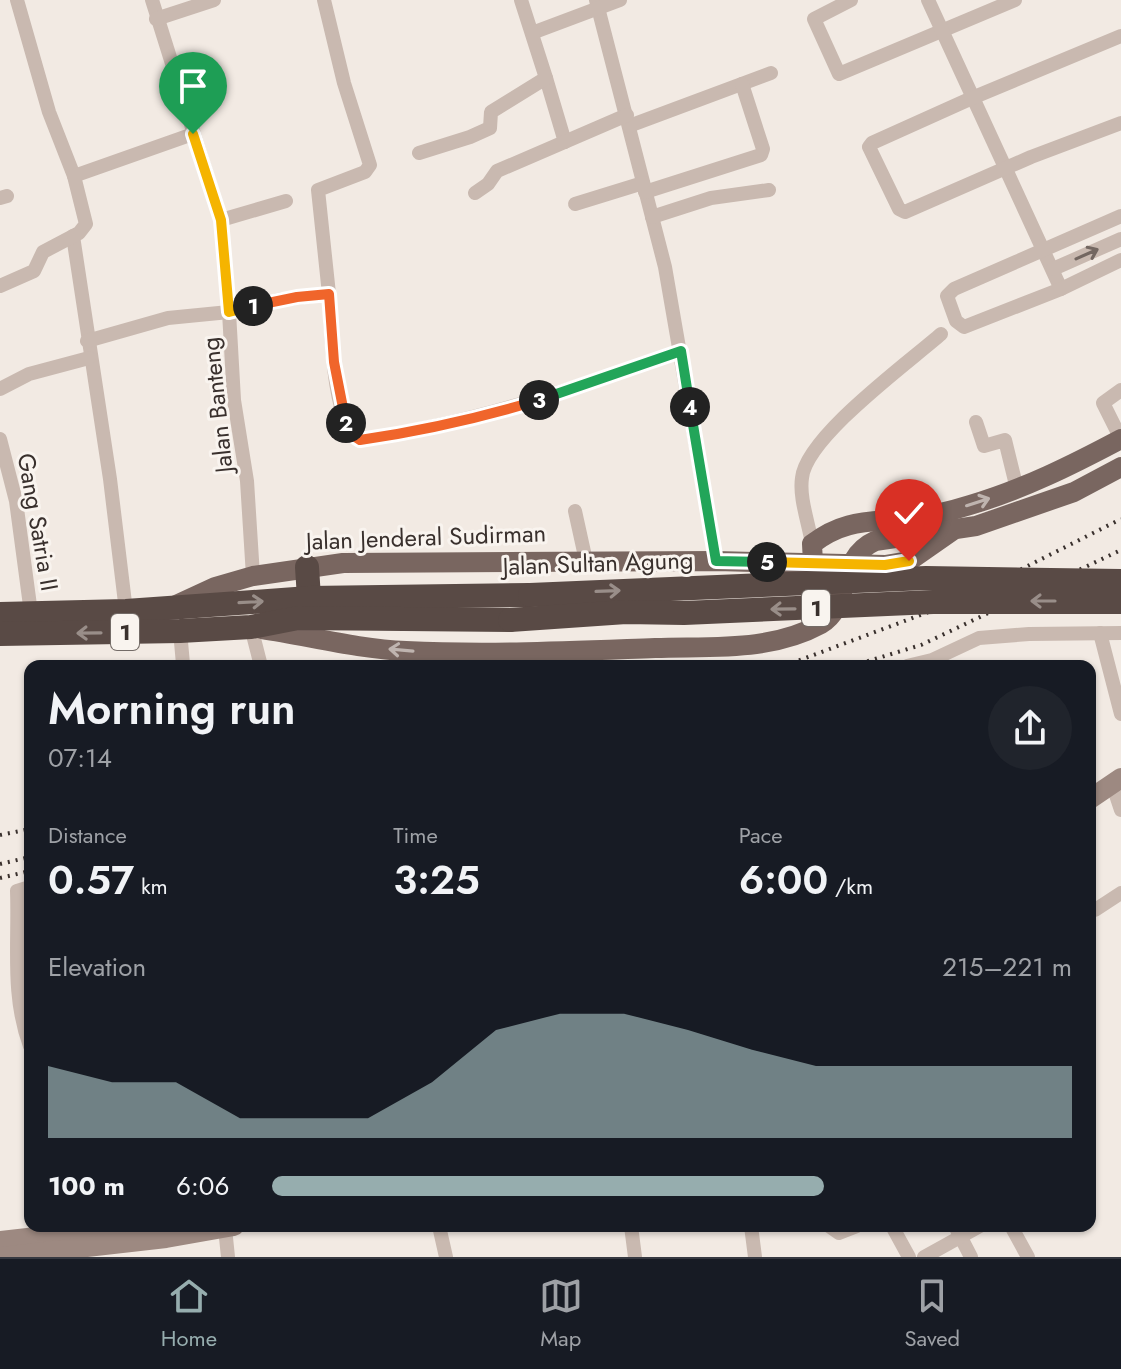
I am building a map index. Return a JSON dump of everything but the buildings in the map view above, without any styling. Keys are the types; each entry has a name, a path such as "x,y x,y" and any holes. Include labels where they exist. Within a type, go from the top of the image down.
{"highway":[{"path":"303,608 307,567"},
{"name":"Jalan Sultan Agung","path":"303,608 926,578 1121,581"},
{"name":"Jalan Sultan Agung","path":"173,607 303,608 510,620 626,612 684,613 933,602 1121,602"},
{"name":"Jalan Jenderal Sudirman","path":"0,614 173,607"},
{"name":"1","path":"0,634 251,627 303,608"}],"main road":[{"path":"804,631 817,614 820,602 821,585 813,554 831,530 969,506 1017,489 1121,439"},
{"path":"251,627 402,651 479,653 767,644 824,623 833,613 850,565 861,547 875,541 976,526 1019,513 1074,492 1121,467"},
{"name":"Jalan Jenderal Sudirman","path":"173,607 215,587 253,576 343,563 785,562 813,554 850,565"}],"street":[{"path":"0,286 34,271 43,252 73,236 86,224 74,176 49,112 17,0"},
{"name":"Jalan Banteng","path":"152,0 221,220 234,400 247,481 253,576"},
{"path":"156,19 214,0"},
{"path":"324,0 344,83 370,165 365,172 318,190 334,362 351,434 360,440 405,434 492,414 681,351"},
{"path":"521,0 565,142"},
{"path":"532,33 598,4 620,0"},
{"path":"851,0 814,19 837,74 1015,0"},
{"path":"928,0 1061,289"},
{"path":"598,4 665,267 716,561"},
{"path":"1121,36 972,98 870,146 899,209 905,212 1031,157 1121,123"},
{"path":"475,193 488,184 497,171 565,142 771,73"},
{"path":"419,153 490,128 491,112 546,78"},
{"path":"575,204 761,155 763,149 742,84"},
{"path":"74,176 193,134"},
{"path":"652,217 711,198 769,190"},
{"path":"221,220 286,201"},
{"path":"1121,216 947,296 956,321 964,327 1061,289 1121,260"},
{"path":"73,236 89,358 110,479 126,611"},
{"path":"1053,269 1121,239"},
{"path":"87,341 168,318 229,312 278,300 329,294"},
{"path":"813,554 801,481 805,462 835,424 941,334"},
{"path":"0,389 29,374 89,358"},
{"path":"1121,390 1103,403 1121,439"},
{"path":"976,422 984,446 1005,440 1017,489"},
{"name":"Gang Satria II","path":"0,439 16,501 31,613"},
{"path":"575,511 586,561"},
{"path":"251,627 259,660"},
{"path":"180,631 183,660"},
{"path":"1100,633 1121,714"},
{"path":"932,660 979,638 1121,633"},
{"path":"1096,798 1120,793"},
{"path":"1096,808 1120,793"},
{"path":"24,889 17,891 16,980 24,1027"},
{"path":"1096,909 1121,893"},
{"path":"0,985 16,980"},
{"path":"7,1253 80,1232"},
{"path":"7,1253 201,1232"},
{"path":"228,1257 230,1232"},
{"path":"440,1232 446,1257"},
{"path":"632,1232 635,1257"},
{"path":"752,1232 755,1257"},
{"path":"895,1232 909,1257"},
{"path":"933,1255 958,1232 971,1257"},
{"path":"1014,1232 1028,1257"}],"railway":[{"path":"800,660 958,601 1121,519"},
{"path":"872,660 921,645 1121,550"},
{"path":"0,835 24,830"},
{"path":"0,864 24,858"},
{"path":"0,878 24,872"}],"route":[{"path":"193,134 221,220 229,312 278,300 329,294 334,362 345,422 355,438 405,434 492,414 681,351 716,561 850,565 909,561"}]}
